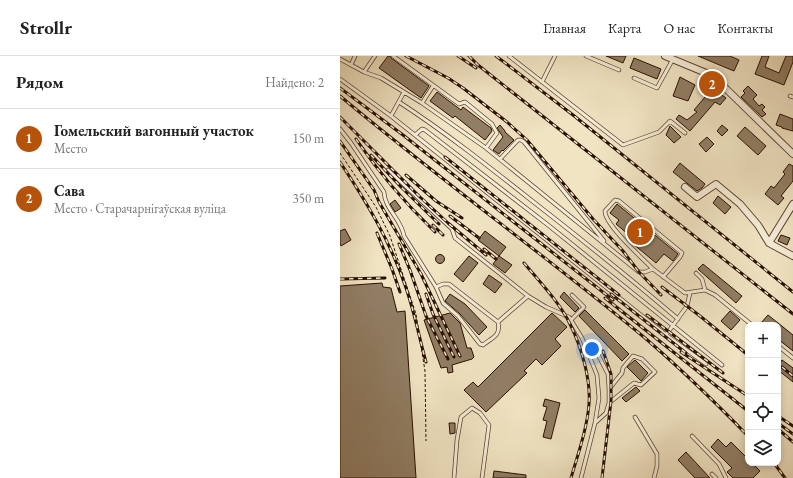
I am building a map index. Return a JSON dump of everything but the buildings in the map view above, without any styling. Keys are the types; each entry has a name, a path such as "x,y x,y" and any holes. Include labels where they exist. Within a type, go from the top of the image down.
{"street":[{"path":"665,56 711,75 793,154"},
{"path":"685,187 697,197 716,184 740,204 758,225 769,243 793,256"},
{"path":"769,243 793,204"}],"lane":[{"path":"351,65 355,56"},
{"path":"364,72 375,56"},
{"path":"393,56 459,104 465,102 492,124 497,133 486,148"},
{"path":"509,56 623,145 659,132 670,121 685,133"},
{"path":"542,82 555,56"},
{"path":"586,56 618,70"},
{"path":"340,59 364,72 381,78 404,92 486,148 639,272 645,272 653,269"},
{"path":"634,78 657,88 673,59"},
{"path":"340,79 391,116 666,335 706,364"},
{"path":"422,103 433,86"},
{"path":"391,116 404,92"},
{"path":"398,102 463,147 634,281 678,319"},
{"path":"340,129 384,192 384,201 402,227 404,236 436,287 443,303 458,316 480,344 483,345 499,331 498,322 449,284 443,284 436,287"},
{"path":"414,135 422,129 425,130 548,225 722,365"},
{"path":"500,159 518,140 524,142 607,246"},
{"path":"388,170 452,229 455,238 528,296 546,307 569,317 571,320 582,338 597,375 599,398 595,423 581,478"},
{"path":"663,277 682,253 619,201 615,200 605,211 606,218 621,237 653,269 680,292 690,293 705,290 748,322"},
{"path":"696,273 702,279 705,290"},
{"path":"666,335 687,306 690,293"},
{"path":"571,320 584,307 572,295"},
{"path":"498,322 528,296"},
{"path":"592,344 608,374 609,389 609,403 606,413 595,423"},
{"path":"781,348 793,358"},
{"path":"609,389 622,373 623,368 632,356 642,359 655,372 641,385 634,383 609,403"},
{"path":"454,478 457,440 461,417 472,408 480,413 489,425 482,478"},
{"path":"635,417 657,454 657,466 654,478"},
{"path":"692,436 716,459 723,469 726,478"},
{"path":"712,474 716,478"}],"path":[{"path":"340,152 376,206 390,236 416,314 425,371 426,441"}],"railway":[{"path":"406,56 448,78 463,88 507,122 527,140 593,219 661,295"},
{"path":"458,56 476,68"},
{"path":"469,56 478,65 793,314"},
{"path":"496,56 573,115 793,292"},
{"path":"340,88 403,135 613,300"},
{"path":"340,96 377,127 645,338 698,386 745,433"},
{"path":"340,117 420,197 486,255"},
{"path":"356,139 393,187 435,232"},
{"path":"340,141 374,190 379,202 421,274 460,356"},
{"path":"371,155 439,224"},
{"path":"445,157 619,295"},
{"path":"340,162 368,206 385,237 399,269 414,314 426,362"},
{"path":"406,175 436,201 462,218"},
{"path":"450,216 479,238"},
{"path":"433,225 443,235"},
{"path":"377,233 400,292"},
{"path":"399,244 426,316 448,359"},
{"path":"484,249 496,259"},
{"path":"524,263 549,292 566,316 578,342 587,374 589,394 588,413 582,441 571,478"},
{"path":"340,279 385,278"},
{"path":"662,287 745,353"},
{"path":"426,294 433,314 454,357"},
{"path":"611,294 686,353"},
{"path":"605,298 745,409"},
{"path":"647,315 723,373"},
{"path":"602,478 611,401 611,374 603,351"},
{"path":"681,352 745,394"},
{"path":"782,367 793,376"},
{"path":"781,418 793,426"},
{"path":"781,425 793,434"},
{"path":"779,430 793,442"},
{"path":"776,466 785,478"}],"place":[{"name":"Сава","path":"712,84"},
{"name":"Гомельский вагонный участок","path":"640,232"}]}
